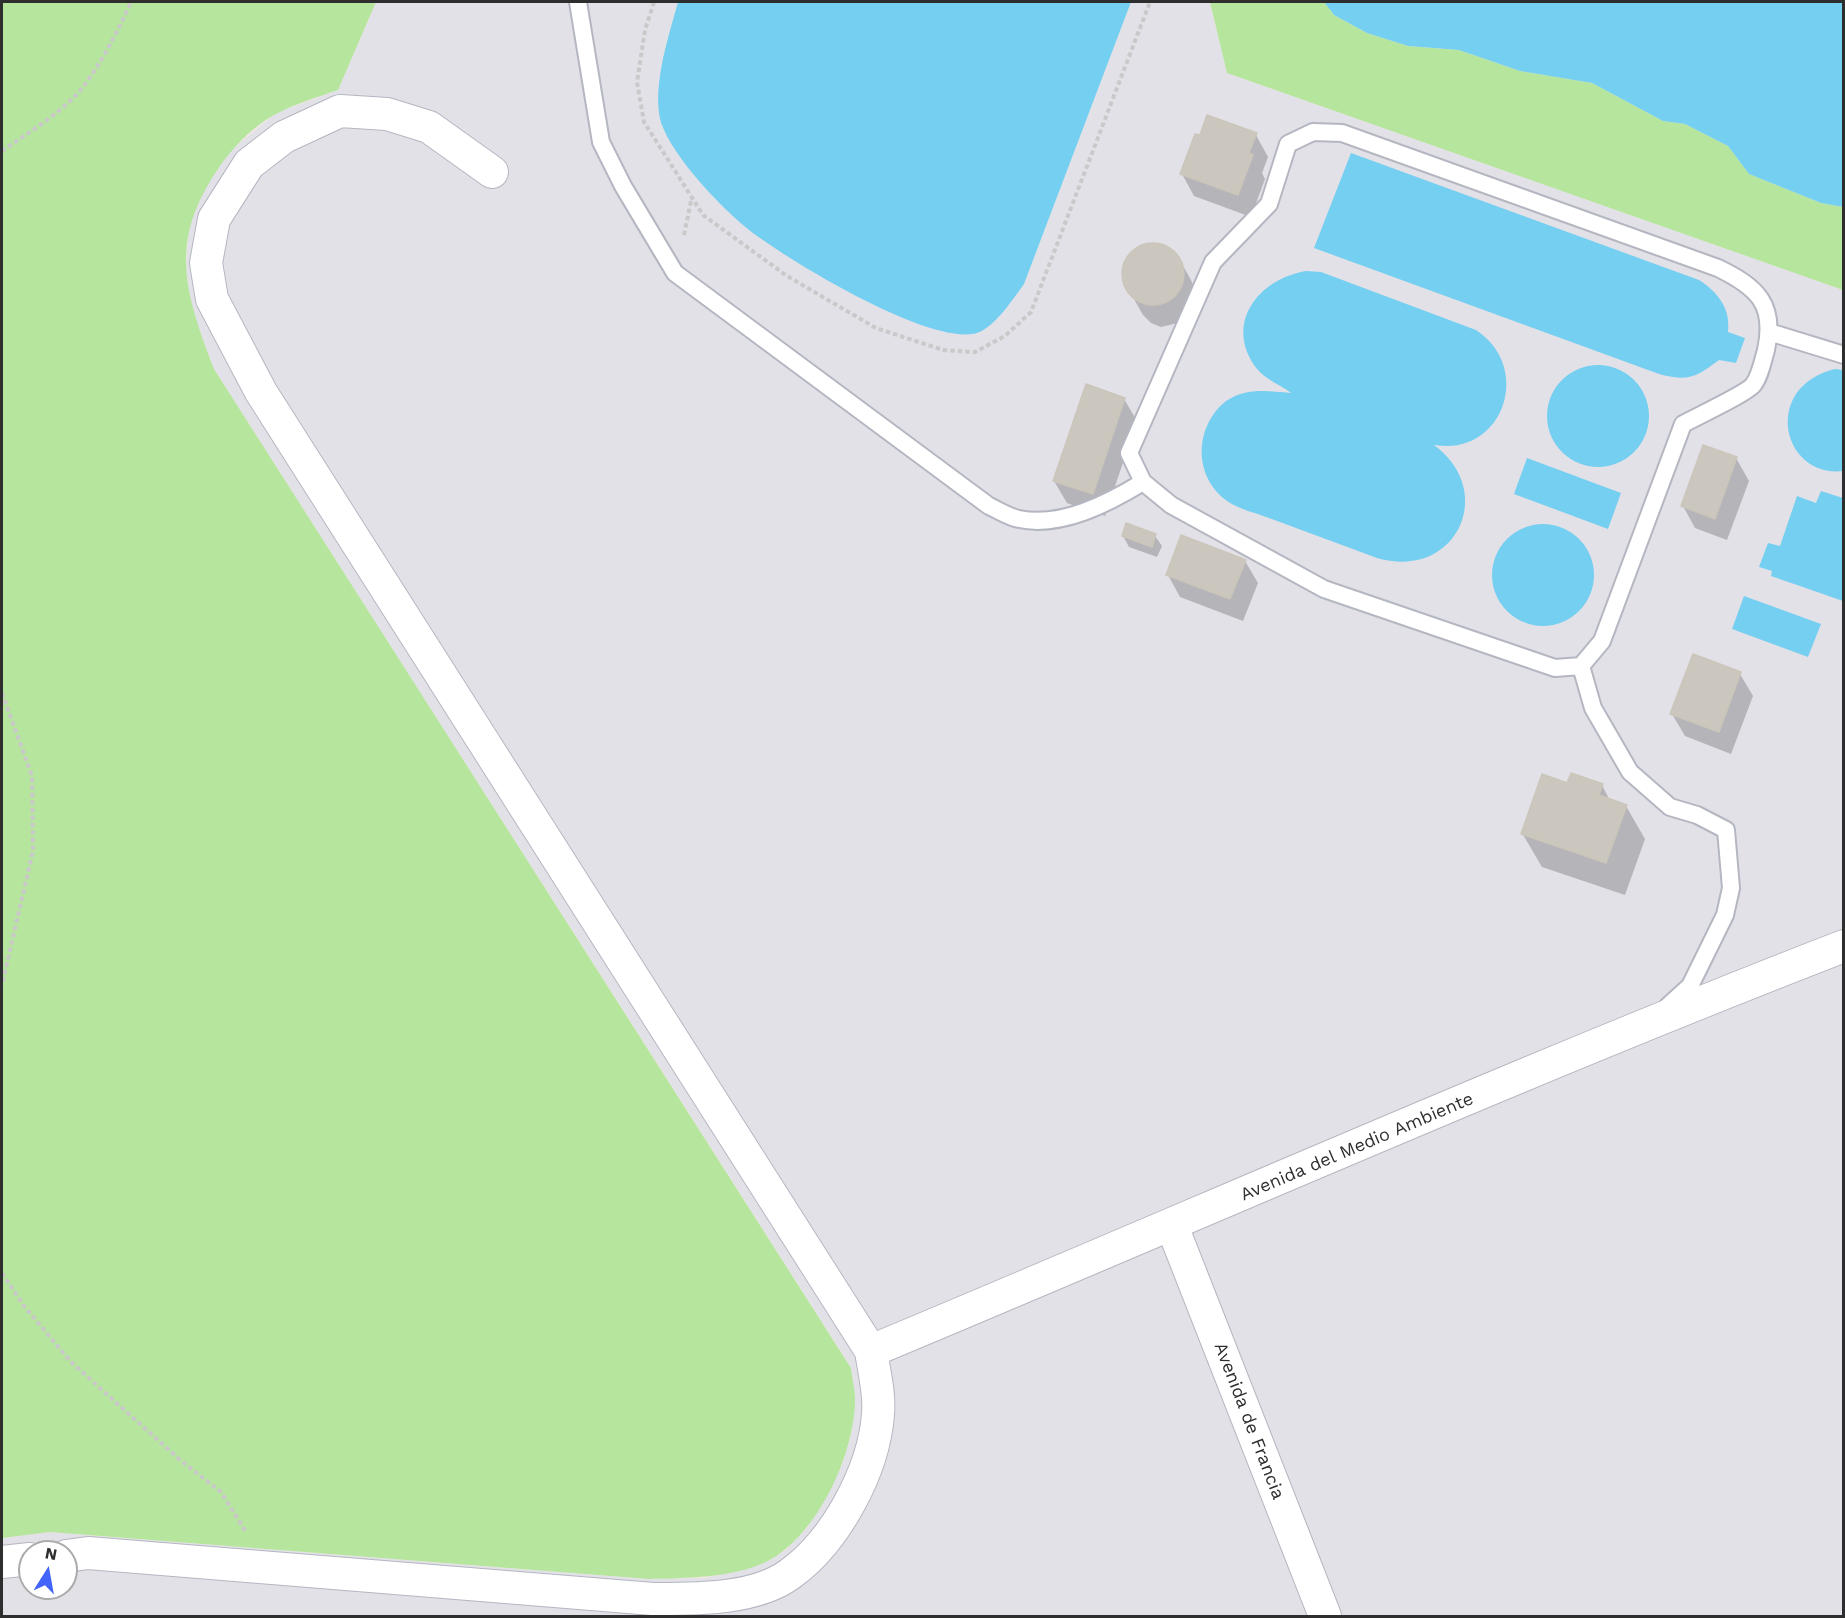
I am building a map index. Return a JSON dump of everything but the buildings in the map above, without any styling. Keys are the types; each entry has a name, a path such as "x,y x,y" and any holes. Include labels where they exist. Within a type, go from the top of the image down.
{"street":[{"path":"78,1554 88,1553 251,1565 653,1599 700,1599 763,1586 790,1574 835,1528 848,1507 873,1443 879,1413 871,1351 261,392 212,299 207,263 214,219 249,164 284,137 340,111 387,114 429,127 492,172"},
{"name":"Avenida del Medio Ambiente","path":"871,1351 1172,1226 1653,1020 1844,946"},
{"name":"Avenida de Francia","path":"1172,1226 1325,1617"},
{"path":"2,1562 18,1560"}],"lane":[{"path":"578,2 601,142 623,186 675,273 989,506 1019,519 1056,519 1111,502 1143,482"},
{"path":"1314,132 1342,133 1718,268 1755,289 1765,306 1769,332 1763,362 1753,386 1683,423 1602,641 1581,666 1555,668 1323,589 1171,505 1143,482 1129,453 1213,262 1269,204 1288,144 1314,132"},
{"path":"1769,332 1844,355"},
{"path":"1581,666 1593,708 1630,772 1670,807 1697,815 1726,830 1731,888 1725,915 1690,986 1653,1020"}],"path":[{"path":"2,151 45,121 82,88 120,27 131,2"},
{"path":"654,2 645,30 637,82 644,122 703,215 787,276 876,328 943,350 975,352 1005,336 1031,312 1150,2"},
{"path":"2,693 32,776 33,851 2,985"},
{"path":"2,1273 24,1306 71,1362 179,1459 222,1492 247,1534 251,1565"}],"shaded area":[{"path":"376,2 678,2 665,47 663,129 705,189 836,286 912,321 944,332 1024,284 1131,2 1210,2 1227,73 1843,290 1843,1616 2,1616 2,1538 49,1532 649,1579 706,1578 764,1563 786,1550 807,1528 827,1494 843,1462 852,1431 855,1399 851,1367 214,369 191,309 186,267 189,223 203,190 230,151 276,113 338,90"}],"green space":[{"path":"2,2 376,2 338,90 293,106 261,123 230,153 202,195 192,220 187,244 186,268 195,316 214,369 851,1368 855,1395 853,1421 848,1444 830,1492 817,1514 801,1534 784,1550 766,1562 724,1574 649,1579 50,1532 2,1538"},
{"path":"1210,2 1324,2 1334,15 1367,33 1408,46 1459,50 1520,71 1592,83 1663,121 1685,124 1728,146 1749,174 1821,203 1843,207 1843,290 1227,73"}],"water":[{"path":"678,2 1131,2 1024,284 990,325 977,333 956,334 929,328 866,301 779,251 734,217 693,174 671,144 664,130 658,101 665,48"},
{"path":"1324,2 1843,2 1843,207 1821,203 1749,174 1728,146 1685,124 1663,121 1592,83 1520,71 1459,50 1408,46 1367,33 1334,15"},
{"path":"1351,153 1699,280 1722,302 1727,316 1728,332 1745,338 1736,363 1719,360 1698,374 1685,378 1659,374 1314,248"},
{"path":"1306,271 1321,272 1476,330 1494,346 1504,366 1506,386 1503,406 1493,424 1478,437 1458,445 1434,445 1453,464 1463,486 1465,507 1459,528 1447,545 1428,557 1405,562 1377,558 1242,509 1231,504 1218,493 1205,472 1202,461 1203,437 1213,415 1221,406 1229,399 1248,392 1291,393 1257,369 1247,352 1244,336 1245,320 1260,294 1273,283"},
{"path":"1598,365 1617,369 1634,380 1645,397 1649,416 1645,435 1634,452 1617,463 1598,467 1579,463 1562,452 1551,435 1547,416 1551,397 1562,380 1579,369"},
{"path":"1835,369 1844,370 1843,471 1822,469 1806,461 1794,447 1788,429 1789,411 1796,394 1812,379"},
{"path":"1527,458 1621,493 1608,529 1514,494"},
{"path":"1821,491 1843,498 1843,601 1771,576 1772,571 1759,567 1768,543 1780,546 1797,496 1816,503"},
{"path":"1543,524 1562,528 1579,539 1590,556 1594,575 1590,594 1579,611 1562,622 1543,626 1524,622 1507,611 1496,594 1492,575 1496,556 1507,539 1524,528"},
{"path":"1744,596 1821,624 1808,657 1732,629"}]}
